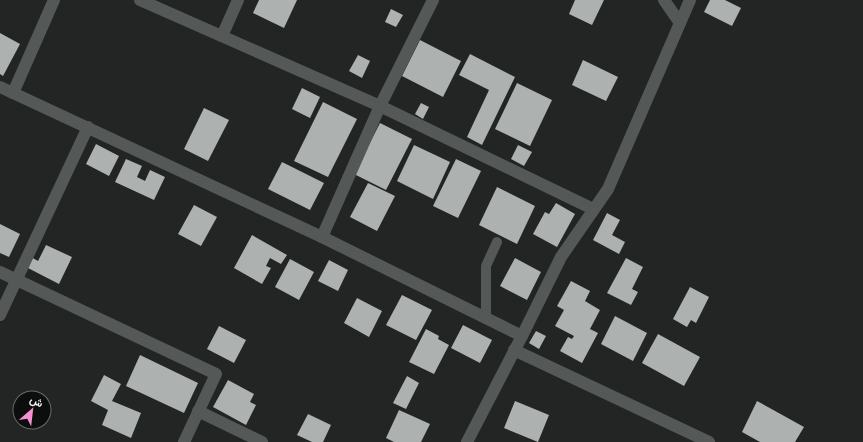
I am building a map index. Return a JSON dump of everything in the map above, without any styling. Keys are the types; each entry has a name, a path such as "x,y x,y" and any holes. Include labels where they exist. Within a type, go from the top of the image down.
{"street":[{"path":"13,93 54,0"},
{"path":"140,0 380,106 593,209"},
{"path":"222,36 238,0"},
{"path":"322,237 380,106 433,0"},
{"path":"664,0 680,22"},
{"path":"467,442 561,257 608,189 690,0"},
{"path":"0,87 322,237 522,336"},
{"path":"0,315 88,127"},
{"path":"0,272 216,374 184,442"},
{"path":"514,350 709,442"},
{"path":"198,411 262,442"}],"lane":[{"path":"486,318 486,266 497,242"}],"building":[{"path":"259,0 297,0 284,28 253,13"},
{"path":"575,0 604,0 592,25 569,14"},
{"path":"710,0 725,0 741,8 732,26 704,12"},
{"path":"391,9 403,15 396,27 385,22"},
{"path":"0,33 20,44 3,76 0,74"},
{"path":"420,40 461,61 443,97 402,76"},
{"path":"470,54 515,77 482,145 467,137 489,90 459,75"},
{"path":"358,55 370,61 362,78 349,71"},
{"path":"583,60 618,77 606,101 572,85"},
{"path":"517,83 552,100 530,146 495,129"},
{"path":"302,88 320,97 310,118 292,109"},
{"path":"323,102 357,119 328,177 294,161"},
{"path":"421,103 429,107 423,119 415,114"},
{"path":"204,108 229,120 208,161 184,149"},
{"path":"380,123 412,139 386,190 354,174"},
{"path":"96,144 119,156 109,176 86,164"},
{"path":"414,145 450,162 433,199 397,181"},
{"path":"518,145 532,152 524,166 511,159"},
{"path":"126,159 142,166 137,177 145,181 150,170 165,177 154,200 115,182"},
{"path":"456,159 481,171 458,218 433,206"},
{"path":"282,162 324,183 310,210 268,189"},
{"path":"368,183 395,196 377,231 350,217"},
{"path":"497,187 535,206 517,244 479,225"},
{"path":"556,203 575,214 557,247 533,234 545,212 549,214"},
{"path":"194,205 217,217 201,246 178,234"},
{"path":"607,213 620,220 612,235 625,242 619,254 593,240"},
{"path":"0,224 20,234 9,257 0,253"},
{"path":"252,235 287,255 281,264 270,258 266,266 271,268 262,284 234,268"},
{"path":"46,245 72,257 59,284 26,267 31,257 38,261"},
{"path":"515,258 541,272 527,300 500,286"},
{"path":"626,258 643,267 632,289 638,292 631,305 607,293"},
{"path":"290,259 314,272 299,300 275,287"},
{"path":"329,260 348,270 338,291 318,281"},
{"path":"571,281 590,291 585,301 600,310 590,329 598,333 582,363 560,351 568,337 572,339 574,336 555,326 564,310 557,306"},
{"path":"690,287 709,297 696,323 691,320 687,327 673,319"},
{"path":"402,295 432,310 416,340 386,325"},
{"path":"357,298 382,311 369,337 344,323"},
{"path":"615,316 647,333 633,361 601,344"},
{"path":"463,325 492,340 480,363 451,348"},
{"path":"219,326 246,340 234,363 207,349"},
{"path":"426,329 439,336 438,339 449,345 434,374 409,362"},
{"path":"536,331 546,336 539,349 529,343"},
{"path":"658,334 700,357 684,386 642,363"},
{"path":"140,355 198,383 184,413 126,386"},
{"path":"104,375 121,384 112,401 141,413 131,438 102,425 108,410 91,401"},
{"path":"407,376 419,383 406,409 393,403"},
{"path":"228,380 254,394 250,402 256,405 246,425 213,407"},
{"path":"515,401 549,415 538,442 504,428"},
{"path":"757,401 804,427 795,442 760,442 742,432"},
{"path":"399,410 430,424 421,442 394,442 386,438"},
{"path":"308,414 331,425 323,442 312,442 297,435"}]}
